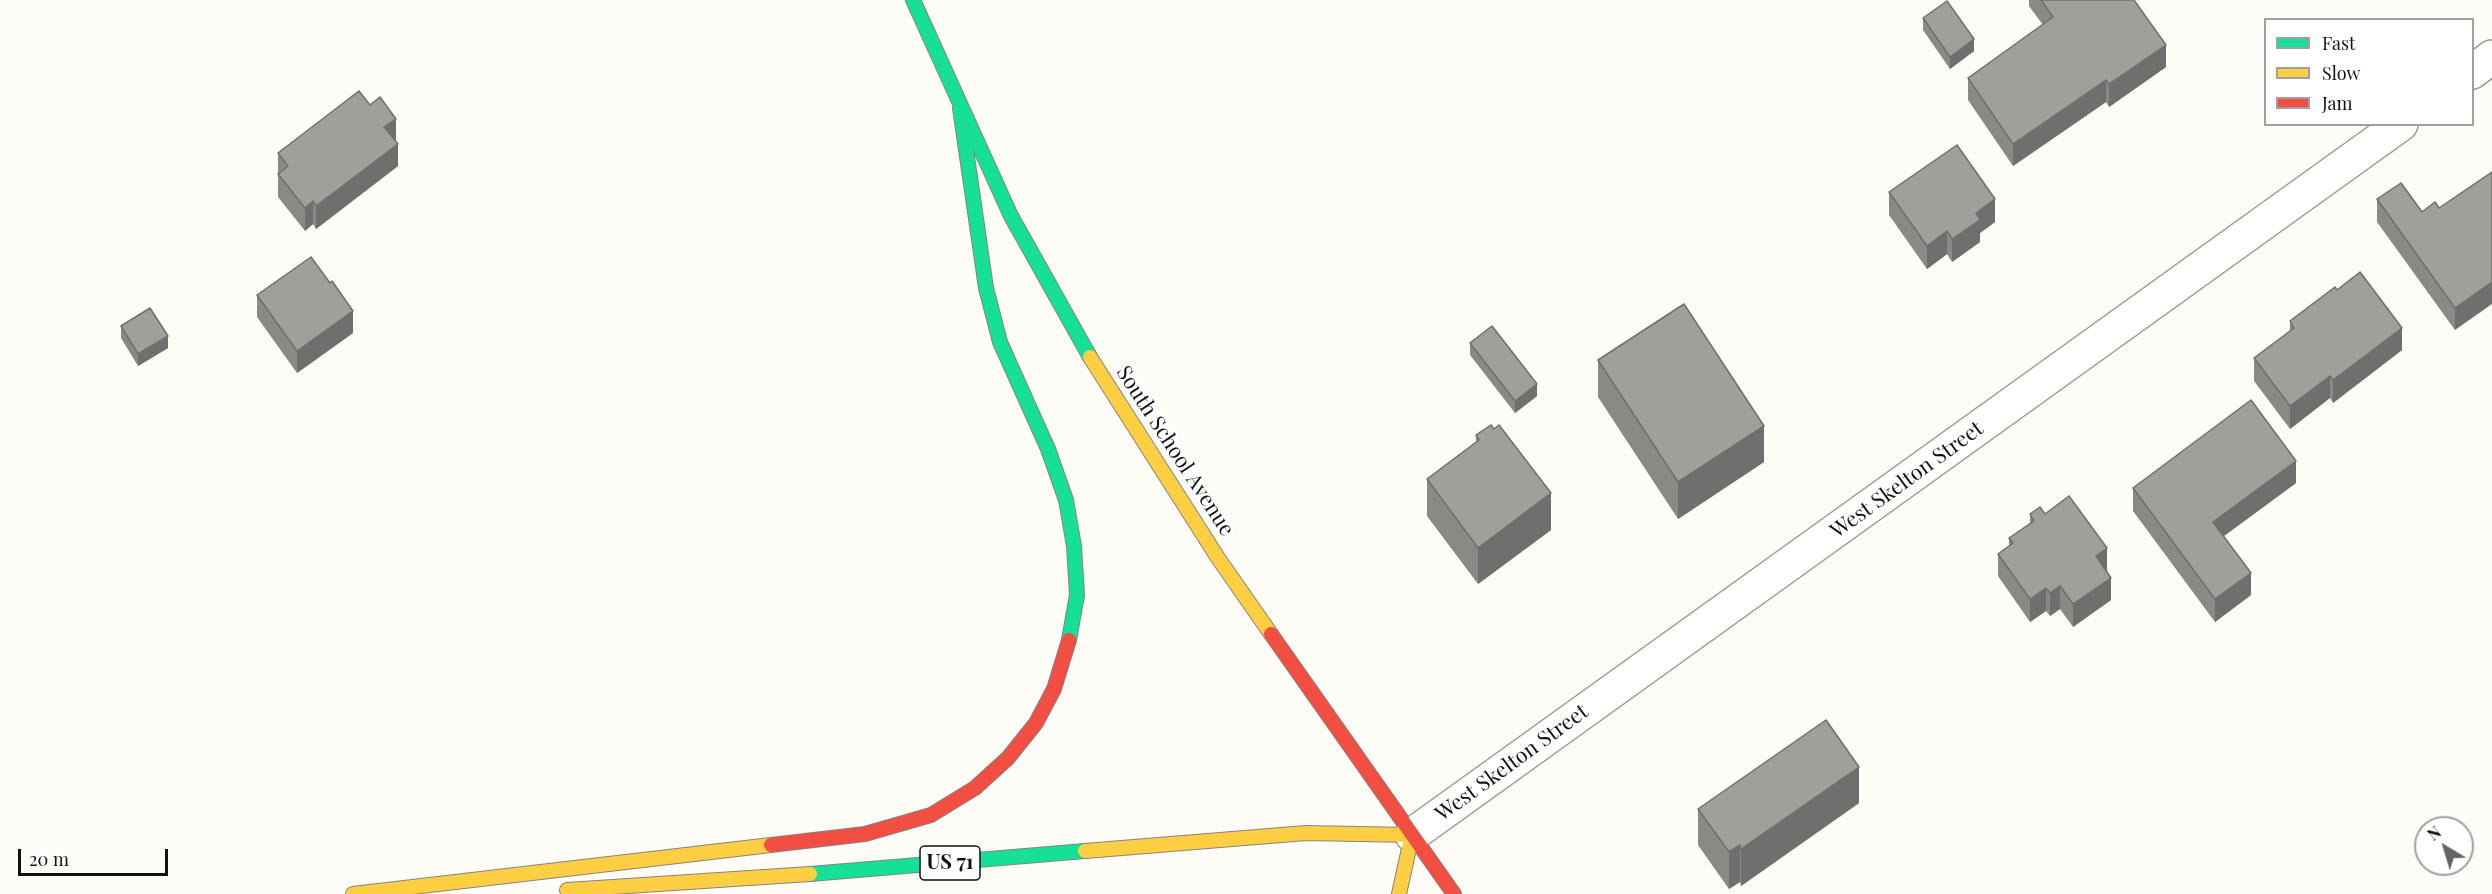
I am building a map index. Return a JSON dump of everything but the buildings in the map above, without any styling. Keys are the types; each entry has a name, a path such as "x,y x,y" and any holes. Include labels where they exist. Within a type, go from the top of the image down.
{"main road":[{"name":"South School Avenue","path":"913,0 960,108 1011,216 1099,372 1154,462 1454,894"},
{"path":"353,894 865,834 931,815 975,788 1008,758 1036,723 1054,689 1069,640 1077,595 1074,546 1066,500 1048,449 999,342 986,288 960,108"},
{"name":"US 71","path":"558,890 746,879 1306,833 1412,835"},
{"path":"1400,894 1412,835"}],"street":[{"path":"2474,70 2492,57"},
{"name":"West Skelton Street","path":"1412,835 2398,126"}],"traffic: fast":[{"path":"913,0 1011,216 1090,357"},
{"path":"960,108 986,288 1000,342 1048,449 1066,500 1074,546 1077,595 1069,640"},
{"path":"810,874 1085,851"}],"traffic: slow":[{"path":"1090,357 1218,558 1271,634"},
{"path":"1085,851 1306,833 1412,835 1399,894"},
{"path":"353,894 771,845"},
{"path":"567,890 810,874"}],"traffic: jam":[{"path":"1271,634 1454,894"},
{"path":"771,845 865,834 931,815 975,788 1008,758 1036,723 1054,689 1069,640"}]}
